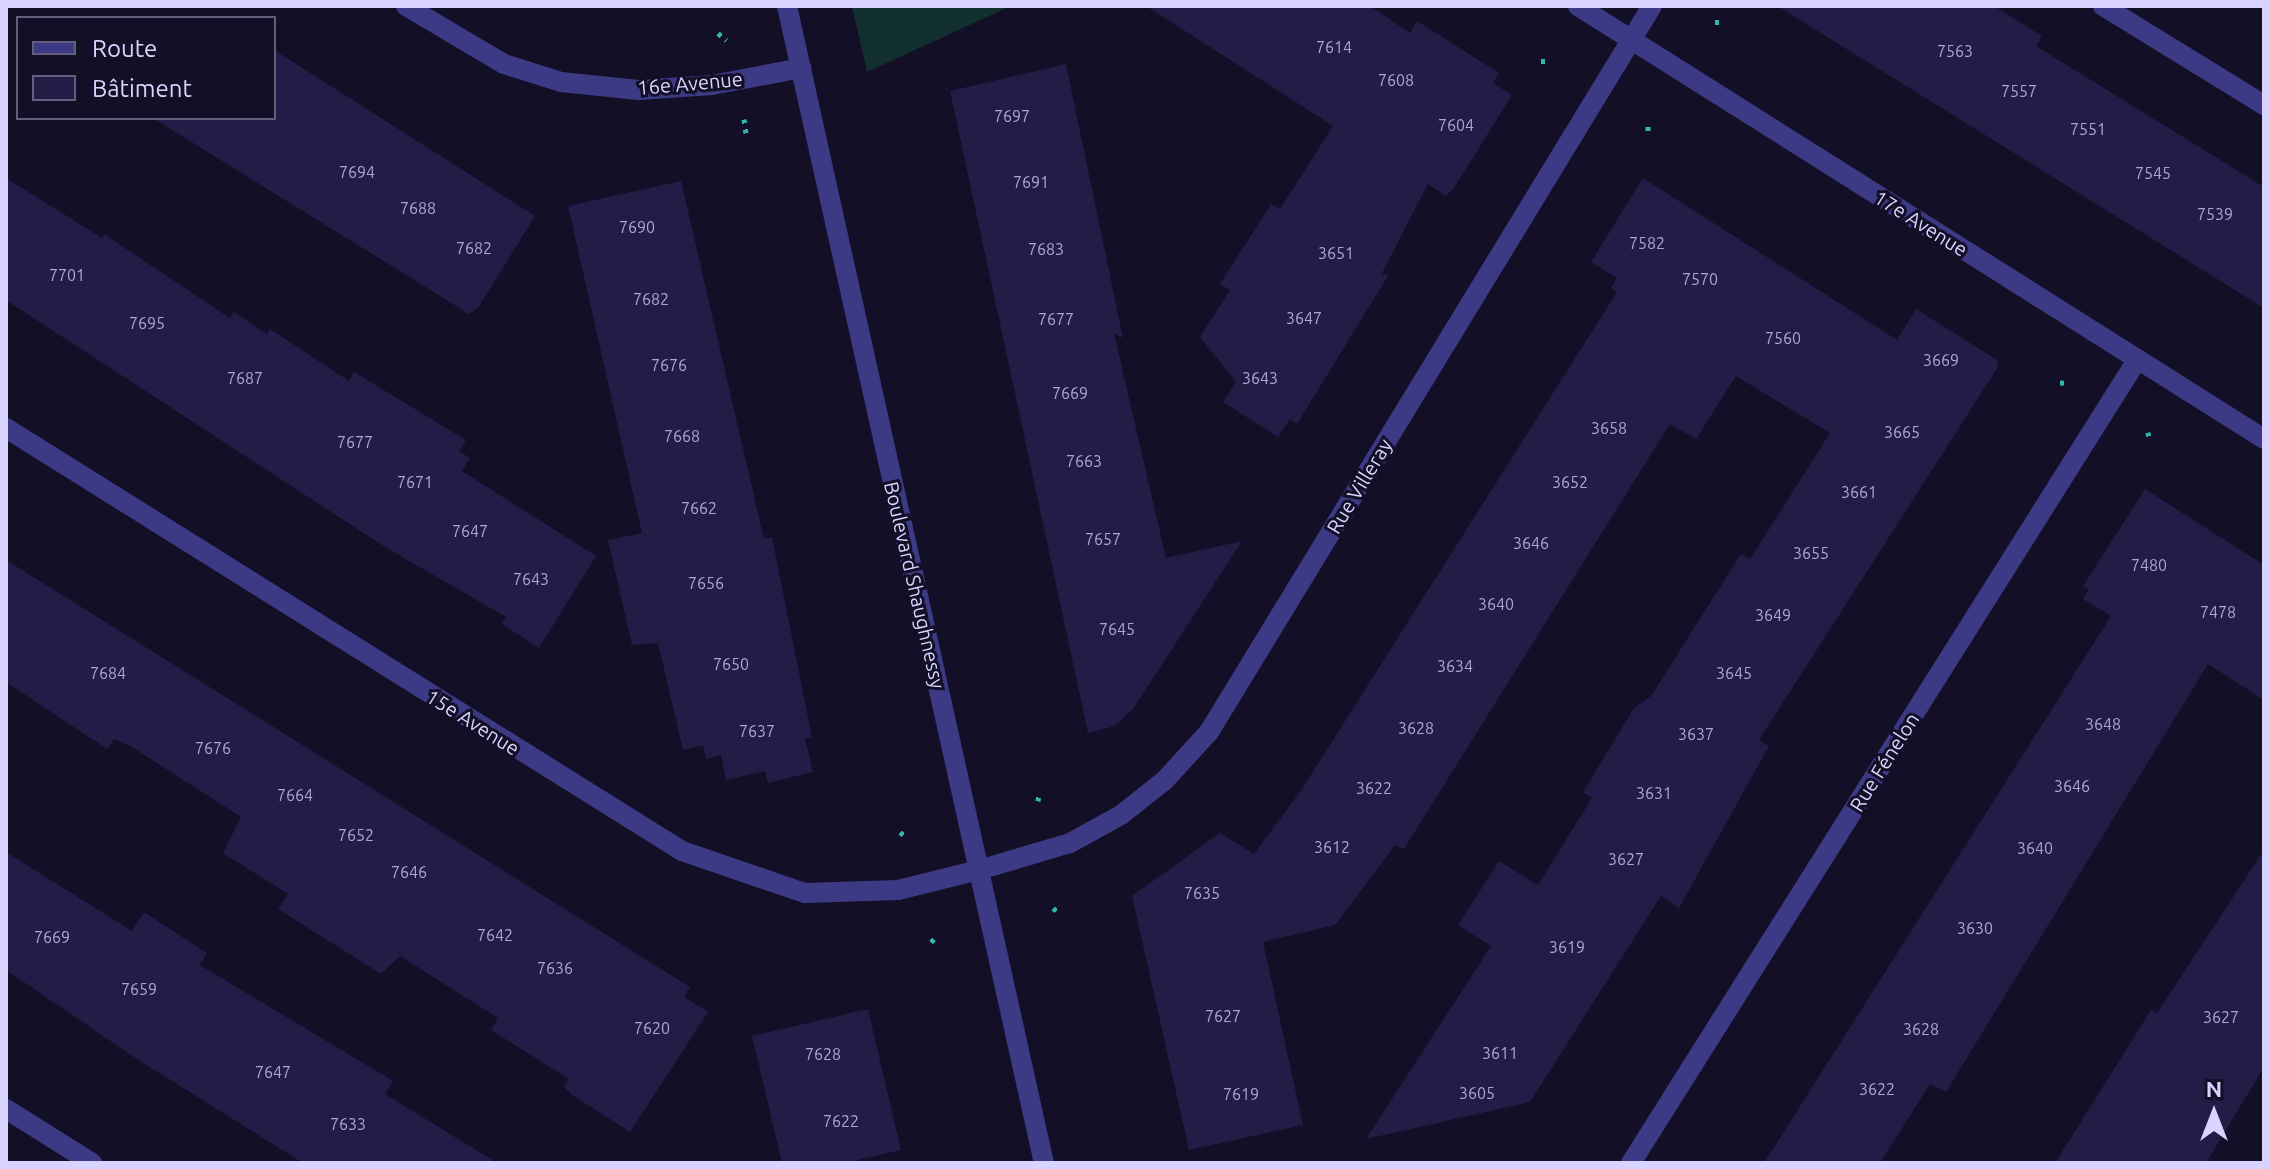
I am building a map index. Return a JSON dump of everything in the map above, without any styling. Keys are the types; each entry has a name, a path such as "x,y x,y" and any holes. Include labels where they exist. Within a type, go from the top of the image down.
{"street":[{"name":"16e Avenue","path":"406,6 504,64 561,82 639,90 712,85 801,68"},
{"name":"Boulevard Shaughnessy","path":"787,6 1044,1163"},
{"name":"17e Avenue","path":"1578,6 2264,439"},
{"name":"Rue Villeray","path":"979,870 1070,843 1121,815 1209,732 1652,6"},
{"path":"2103,6 2264,105"},
{"name":"Rue Fénelon","path":"1631,1163 2137,360"},
{"name":"15e Avenue","path":"6,428 682,851 805,893 898,890 979,870"},
{"path":"6,1109 92,1163"}],"path":[{"path":"718,33 726,40"},
{"path":"744,116 746,134"},
{"path":"2148,432 2149,439"},
{"path":"1038,801 1039,793"}],"green space":[{"path":"852,6 1011,6 867,72"}],"building":[{"path":"1146,6 1370,6 1410,33 1417,21 1499,73 1493,83 1512,95 1454,188 1446,196 1428,184 1382,273 1388,276 1297,424 1290,419 1278,437 1223,402 1236,382 1200,337 1230,290 1220,284 1271,204 1280,209 1333,126"},
{"path":"1777,6 1994,6 2042,36 2036,46 2264,187 2264,308"},
{"path":"276,51 535,216 478,308 469,314 156,120 276,120"},
{"path":"1066,64 1123,338 1114,333 1166,558 1242,541 1133,709 1115,726 1088,733 950,91"},
{"path":"6,178 102,238 104,234 230,318 234,312 267,334 270,329 349,381 354,372 466,440 459,451 470,458 462,471 596,556 539,648 502,624 506,617 385,547 6,300"},
{"path":"1643,178 1897,340 1916,309 1997,360 1998,367 1759,740 1769,746 1679,908 1661,896 1530,1102 1366,1139 1491,946 1458,925 1499,861 1538,885 1592,798 1583,792 1634,708 1651,696 1741,554 1750,559 1830,433 1736,376 1696,439 1670,424 1404,849 1395,845 1335,925 1263,942 1303,1125 1189,1150 1132,896 1220,833 1254,854 1302,789 1617,292 1611,288 1617,278 1591,262"},
{"path":"681,181 764,539 772,537 812,737 805,739 813,772 768,783 765,771 726,780 721,755 706,759 703,745 683,750 658,643 632,645 608,540 642,533 568,206"},
{"path":"2145,489 2264,565 2264,700 2208,664 1946,1092 1930,1084 1880,1163 1764,1163 2111,616 2083,599 2089,589 2083,586"},
{"path":"6,560 690,987 684,997 708,1012 630,1132 572,1095 564,1087 569,1079 491,1030 498,1018 400,956 381,974 278,909 288,894 223,853 241,817 132,747 114,739 107,749 6,682"},
{"path":"2264,850 2264,1067 2206,1163 2055,1163 2151,1010 2157,1013"},
{"path":"6,852 132,931 144,912 207,953 200,965 393,1081 385,1094 497,1163 303,1163 137,1059 6,970"},
{"path":"868,1009 901,1150 844,1163 782,1163 752,1036"}]}
